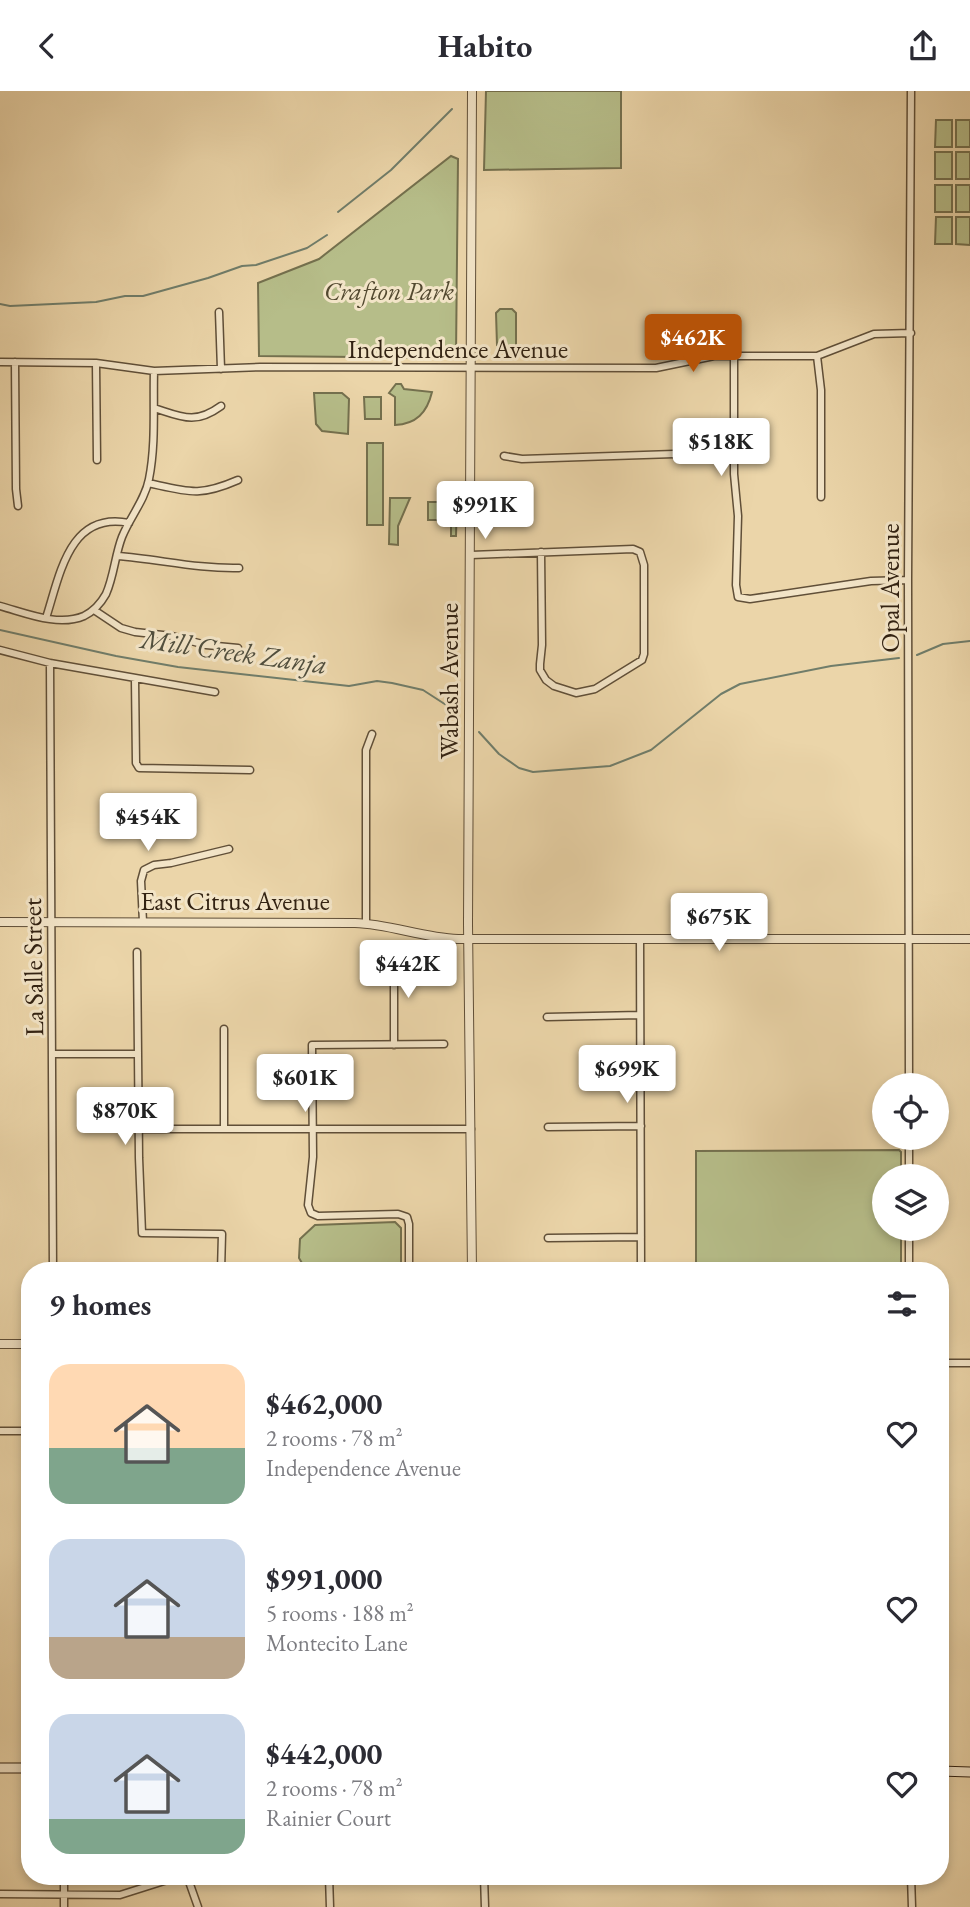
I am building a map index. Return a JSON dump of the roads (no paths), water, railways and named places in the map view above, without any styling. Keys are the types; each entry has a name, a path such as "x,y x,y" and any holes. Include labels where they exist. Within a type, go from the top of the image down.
{"main road":[{"path":"0,1768 21,1768"},
{"path":"949,1771 970,1772"}],"street":[{"name":"Wabash Avenue","path":"472,91 468,939 472,1262"},
{"name":"Opal Avenue","path":"909,1073 911,91"},
{"path":"219,312 221,369"},
{"name":"Independence Avenue","path":"0,362 96,363 154,371 656,368 704,357 817,356 874,334 911,333"},
{"path":"734,356 738,597 750,599 872,581 908,580"},
{"path":"817,356 821,390 821,497"},
{"path":"15,362 18,506"},
{"path":"96,363 97,460"},
{"path":"0,606 46,618 70,620 94,610 107,591 129,523 149,483 154,371"},
{"path":"154,408 186,418 198,418 221,406"},
{"path":"504,456 522,459 735,452"},
{"path":"149,483 203,493 238,480"},
{"path":"46,618 58,579 73,544 80,535 108,521 129,523"},
{"path":"471,555 541,552 633,549 640,552 644,558 642,660 595,689 576,693 554,686 546,680 540,670 541,552"},
{"path":"117,556 197,567 239,568"},
{"path":"94,610 121,628 135,632 172,636 206,645 238,647"},
{"path":"0,650 50,663 215,692"},
{"name":"La Salle Street","path":"50,663 53,1262"},
{"path":"135,679 136,763 139,768 250,770"},
{"path":"366,923 366,750 372,734"},
{"path":"143,922 141,881 144,870 153,865 229,849"},
{"name":"East Citrus Avenue","path":"0,922 366,923 435,938 468,939 970,939"},
{"path":"640,939 641,1262"},
{"path":"137,952 142,1233 222,1234 221,1262"},
{"path":"394,956 394,1045"},
{"path":"547,1017 640,1016"},
{"path":"224,1029 224,1128"},
{"path":"408,1262 410,1224 407,1217 398,1214 317,1216 310,1213 312,1045 444,1044"},
{"path":"53,1054 138,1054"},
{"path":"548,1127 641,1126"},
{"path":"139,1129 471,1129"},
{"path":"548,1238 641,1237"},
{"path":"909,1241 909,1262"},
{"path":"0,1344 21,1344"},
{"path":"949,1363 970,1363"},
{"path":"0,1431 21,1431"},
{"path":"64,1885 64,1907"},
{"path":"0,1894 120,1895 152,1885"},
{"path":"190,1885 198,1907"},
{"path":"329,1885 330,1907"},
{"path":"485,1885 485,1907"},
{"path":"911,1885 912,1907"}],"waterway":[{"path":"338,212 391,170 452,109"},
{"path":"0,304 10,306 96,302 125,296 143,296 242,266 256,265 307,248 327,235"},
{"name":"Mill Creek Zanja","path":"0,630 178,667 349,686 377,681 392,683 423,690 457,712"},
{"name":"Mill Creek Zanja","path":"917,655 943,644 970,641"},
{"name":"Mill Creek Zanja","path":"479,732 499,754 519,768 533,772 610,766 651,750 721,694 740,684 831,666 899,658"}],"park label":[{"name":"Crafton Park","path":"389,291"}]}
